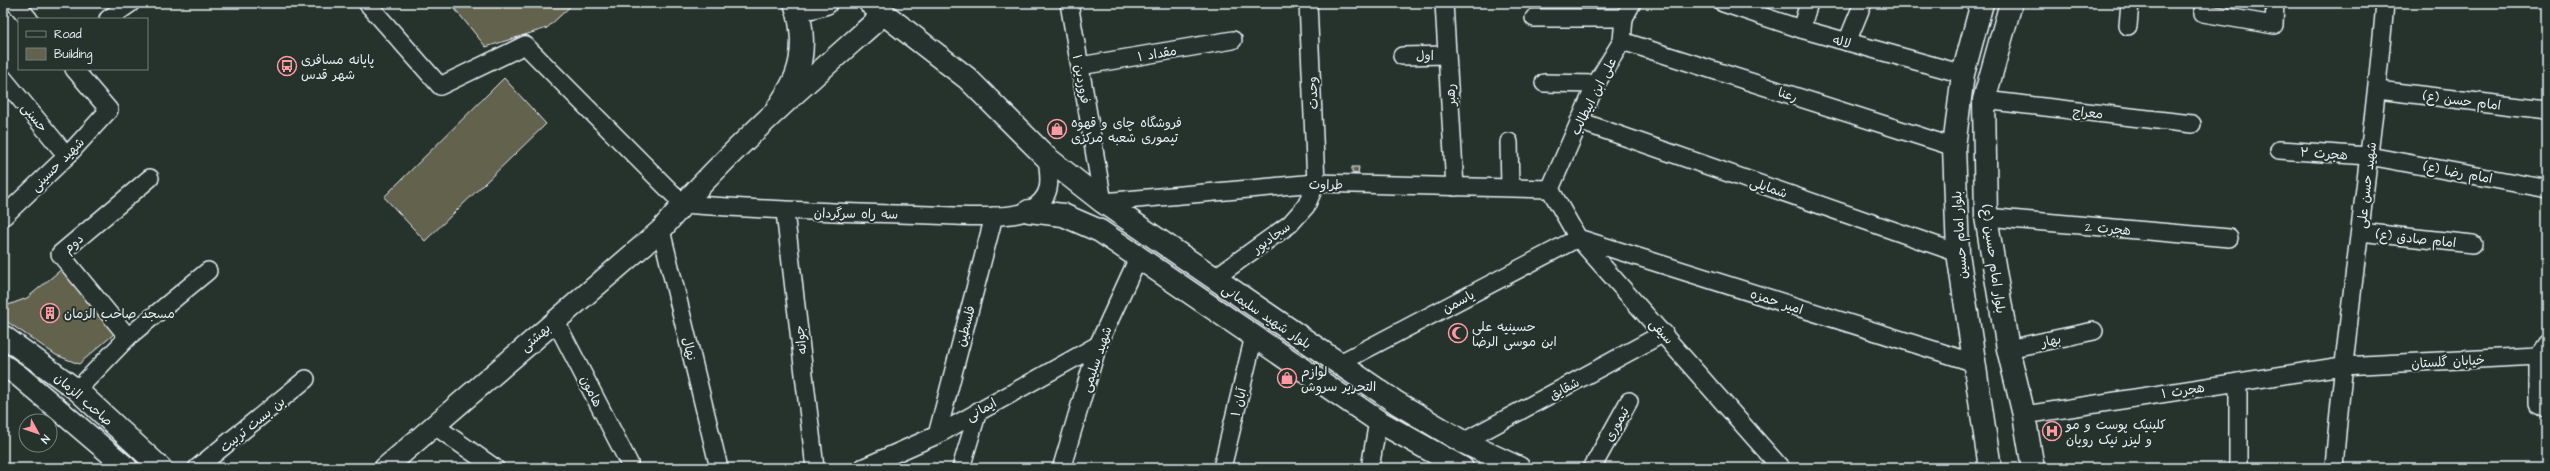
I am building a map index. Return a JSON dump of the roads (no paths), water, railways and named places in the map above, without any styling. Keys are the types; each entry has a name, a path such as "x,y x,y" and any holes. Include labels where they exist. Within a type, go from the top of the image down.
{"main road":[{"path":"778,108 796,76 802,50 800,17 795,3"},
{"path":"804,3 812,7 826,3"},
{"name":"بلوار امام حسین","path":"1982,3 1963,74 1954,147 1958,253 1990,468"},
{"name":"بلوار امام حسین (ع)","path":"2011,3 1984,100 1986,217 2008,349 2024,415 2033,468"},
{"path":"878,8 967,78 1047,158"},
{"name":"بلوار شهید سلیمانی","path":"1047,158 1103,202 1338,364 1464,442 1519,468"},
{"name":"بلوار شهید سلیمانی","path":"1029,210 1063,215 1100,231 1139,256 1378,421 1462,468"}],"street":[{"path":"15,3 28,18"},
{"path":"109,18 131,3"},
{"path":"367,3 440,86 525,45 683,204 878,8"},
{"name":"فروردین ۱","path":"1069,3 1103,202"},
{"name":"وحدت","path":"1308,3 1316,183"},
{"name":"رهبر","path":"1444,3 1455,187"},
{"name":"علی ابن ابیطالب","path":"1550,189 1596,84 1622,41 1624,18 1632,3"},
{"name":"لاله","path":"1723,3 1801,29 1963,74"},
{"path":"1801,29 1809,3"},
{"path":"1847,42 1863,3"},
{"path":"2128,26 2130,3"},
{"path":"2203,13 2274,25 2275,3"},
{"name":"شهید حسن علی","path":"2334,468 2342,366 2378,90 2385,3"},
{"path":"1534,18 1624,18"},
{"name":"مقداد ۱","path":"1080,66 1233,40"},
{"name":"رعنا","path":"1622,41 1954,147"},
{"name":"اول","path":"1402,56 1447,55"},
{"name":"شهید حسینی","path":"3,217 67,156 109,110 75,70"},
{"name":"حسنی","path":"3,78 67,156"},
{"path":"1544,83 1596,84"},
{"name":"امام حسن (ع)","path":"2378,90 2547,110"},
{"name":"معراج","path":"1984,100 2192,124"},
{"name":"شمایلی","path":"1579,121 1958,253"},
{"path":"1509,142 1510,188"},
{"name":"هجرت ۲","path":"2279,150 2369,156"},
{"name":"امام رضا (ع)","path":"2369,156 2547,188"},
{"path":"1029,210 1044,197 1051,183 1047,158"},
{"name":"دوم","path":"128,337 60,254 150,178"},
{"name":"طراوت","path":"1103,202 1316,183 1550,189"},
{"name":"سجادپور","path":"1213,279 1290,224 1306,206 1316,183"},
{"name":"سیفی","path":"1550,189 1578,238 1781,468"},
{"name":"سه راه سرگردان","path":"683,204 785,212 994,216 1029,210"},
{"name":"بهشتی","path":"385,468 555,320 662,230 683,204"},
{"name":"جوانه","path":"785,212 815,468"},
{"name":"فلسطین","path":"936,435 994,216"},
{"name":"هجرت 2","path":"1986,217 2229,238"},
{"name":"نهال","path":"662,230 719,468"},
{"name":"امام صادق (ع)","path":"2360,232 2473,244"},
{"name":"امیر حمزه","path":"1578,238 1975,363"},
{"name":"یاسمن","path":"1338,364 1578,238"},
{"name":"شهید سلیمی","path":"1062,466 1098,345 1139,256"},
{"path":"77,390 128,337 208,270"},
{"name":"هامون","path":"555,320 629,463"},
{"name":"بهار","path":"2008,349 2094,331"},
{"name":"شقایق","path":"1464,442 1664,334"},
{"name":"صاحب الزمان","path":"3,336 77,390 161,468"},
{"name":"آبان ۱","path":"1222,468 1254,336"},
{"name":"ایمانی","path":"862,468 936,435 1098,345"},
{"path":"2542,349 2538,404 2547,409"},
{"name":"خیابان گلستان","path":"2342,366 2542,349"},
{"name":"صاحب الزمان","path":"3,365 127,468"},
{"name":"هجرت ۱","path":"2024,415 2342,366"},
{"name":"بن بست تربیت","path":"197,468 306,379"},
{"path":"2238,382 2238,468"},
{"name":"تیموری","path":"1592,468 1629,401"},
{"path":"962,468 978,411"},
{"path":"1370,468 1378,421"},
{"path":"435,426 496,468"}],"place":[{"name":"پایانه مسافری شهر قدس","path":"287,66"},
{"name":"فروشگاه چای و قهوه تیموری شعبه مرکزی","path":"1057,129"},
{"name":"مسجد صاحب الزمان","path":"50,313"},
{"name":"حسینیه علی ابن موسی الرضا","path":"1458,333"},
{"name":"لوازم التحریر سروش","path":"1287,378"},
{"name":"کلینیک پوست و مو و لیزر نیک رویان","path":"2052,431"}]}
